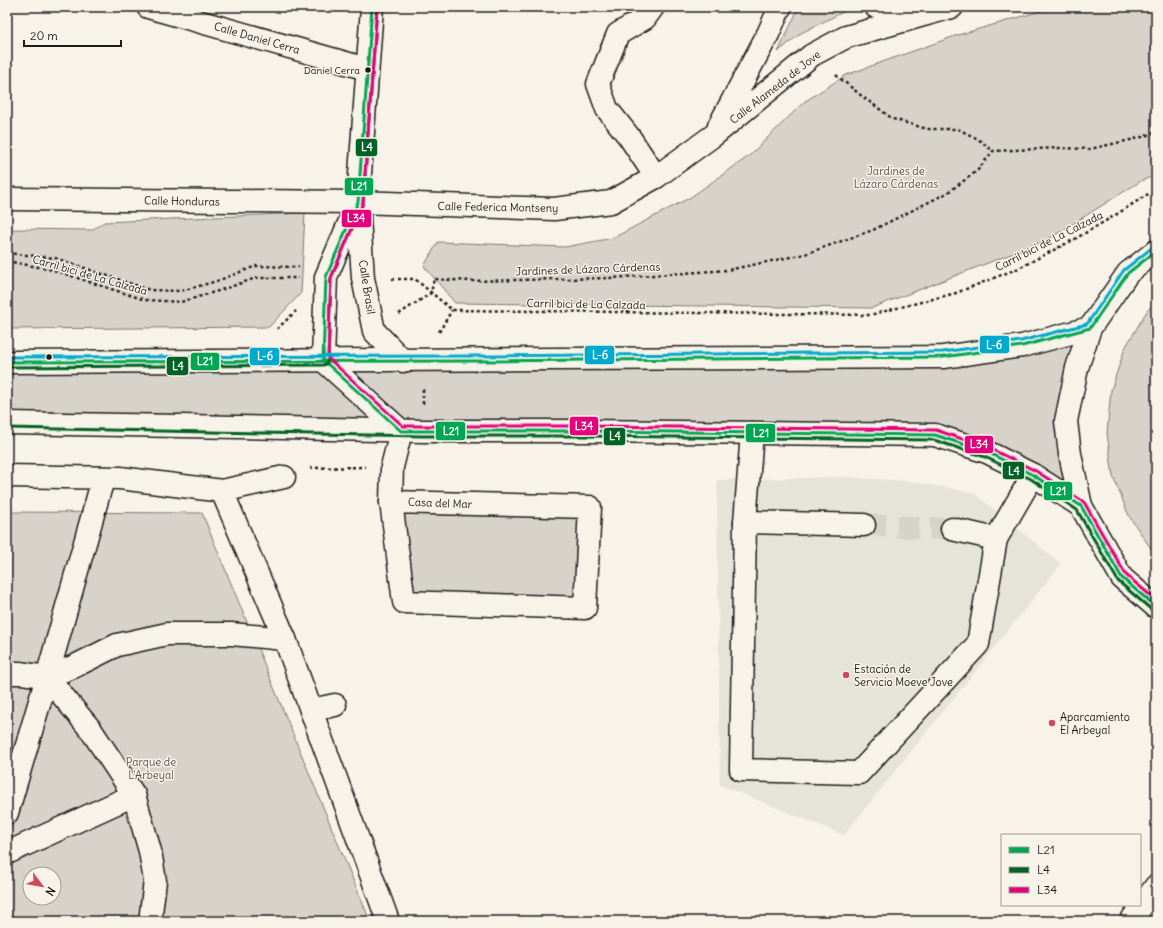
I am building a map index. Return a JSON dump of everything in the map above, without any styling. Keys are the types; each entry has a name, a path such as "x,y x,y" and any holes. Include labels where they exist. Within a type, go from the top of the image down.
{"main road":[{"name":"Calle Daniel Cerra","path":"148,7 367,69"},
{"name":"Calle Brasil","path":"372,7 358,202 363,278 374,331 412,361"},
{"path":"653,7 645,18 618,34 598,84 607,109 630,138 656,177"},
{"name":"Calle Federica Montseny","path":"358,202 554,209 611,202 656,177 714,136 768,34 780,7"},
{"path":"876,7 906,20"},
{"name":"Calle Alameda de Jove","path":"714,136 812,55 846,37 952,7"},
{"name":"Calle Honduras","path":"7,199 358,202"},
{"name":"Calle Brasil","path":"323,360 318,278 358,202"},
{"path":"1156,251 1128,273 1090,328 1077,368 1066,421 1070,454 1081,506 1122,578 1156,607"},
{"path":"7,362 943,357 1022,346 1090,328"},
{"path":"323,360 401,431"},
{"path":"7,423 238,426 401,431 584,431 936,436 987,452 1033,475 1081,506"},
{"path":"390,502 392,467 401,431"},
{"path":"752,434 745,522 741,770 859,773 978,644 996,539 1033,475"},
{"path":"7,476 103,479 120,478 222,490 284,477"},
{"path":"7,813 103,479"},
{"path":"222,490 285,638 388,921"},
{"name":"Casa del Mar","path":"390,502 590,507 585,608 404,602 390,502"},
{"path":"745,522 864,525"},
{"path":"952,529 996,539"},
{"path":"7,673 21,673 47,677 73,667 117,645 167,634 231,634 285,638"},
{"path":"47,677 91,730 134,795 150,851 155,881 150,918"},
{"path":"311,710 335,705"},
{"path":"7,853 134,795"},
{"path":"1131,921 1156,886"}],"path":[{"path":"834,73 893,119 927,129 958,129 978,139 993,151 1058,148 1090,149 1139,138 1156,132"},
{"name":"Jardines de Lázaro Cárdenas","path":"397,320 399,314 431,293 434,279 471,281 610,278 728,270 805,254 873,230 947,193 977,171 993,151"},
{"name":"Carril bici de La Calzada","path":"452,310 870,315 956,293 1019,268 1076,239 1156,189"},
{"path":"7,253 55,258 150,290 181,291 217,281 256,266 302,267 318,278"},
{"name":"Carril bici de La Calzada","path":"7,261 53,270 145,300 181,302 256,278 318,278"},
{"path":"363,278 415,279 452,310 412,361 423,431"},
{"path":"277,329 298,308"},
{"path":"306,468 392,467"}],"shaded area":[{"name":"Estación de Servicio Moeve Jove","path":"841,477 908,481 974,493 1061,564 844,835 720,785 717,480"}],"green space":[{"path":"799,7 844,7 847,10 801,33 778,52"},
{"name":"Jardines de Lázaro Cárdenas","path":"1055,7 1156,7 1156,175 1141,181 1047,240 872,308 455,303 424,266 438,242 565,247 613,238 691,197 749,156 804,102 846,75 958,35"},
{"path":"305,213 301,293 269,327 7,329 7,229 92,230 104,222"},
{"path":"1156,301 1156,556 1129,516 1113,476 1107,433 1111,390 1125,348 1147,311"},
{"path":"1090,328 1066,421 1081,506 935,435 7,423 7,362 943,357"},
{"path":"391,502 590,507 585,608 404,602"},
{"name":"Parque de L'Arbeyal","path":"7,512 202,513 370,921 7,921"}],"tunnel":[{"path":"864,525 952,529"}],"transit line":[{"name":"L21","path":"323,360 326,277 358,202 372,7"},
{"name":"L4","path":"7,367 326,364 328,360 331,278 363,203 377,7"},
{"name":"L34","path":"377,7 363,203 331,278 328,358 403,426 584,426 936,430 989,448 1036,471 1084,502 1126,575 1156,600"},
{"name":"L-6","path":"7,357 475,356 943,352 1021,341 1087,324 1124,270 1153,247"},
{"name":"L21","path":"7,362 475,361 943,357 1022,346 1090,328 1128,273 1156,251"},
{"name":"L21","path":"323,360 401,431 584,431 935,435 987,452 1033,475 1081,506 1122,578 1156,607"},
{"name":"L4","path":"7,428 423,436 584,436 934,440 985,457 1031,479 1077,510 1118,581 1153,611"}],"place":[{"name":"Daniel Cerra","path":"368,70"},
{"name":"Estación de Servicio Moeve Jove","path":"846,675"},
{"name":"Aparcamiento El Arbeyal","path":"1052,723"}]}
